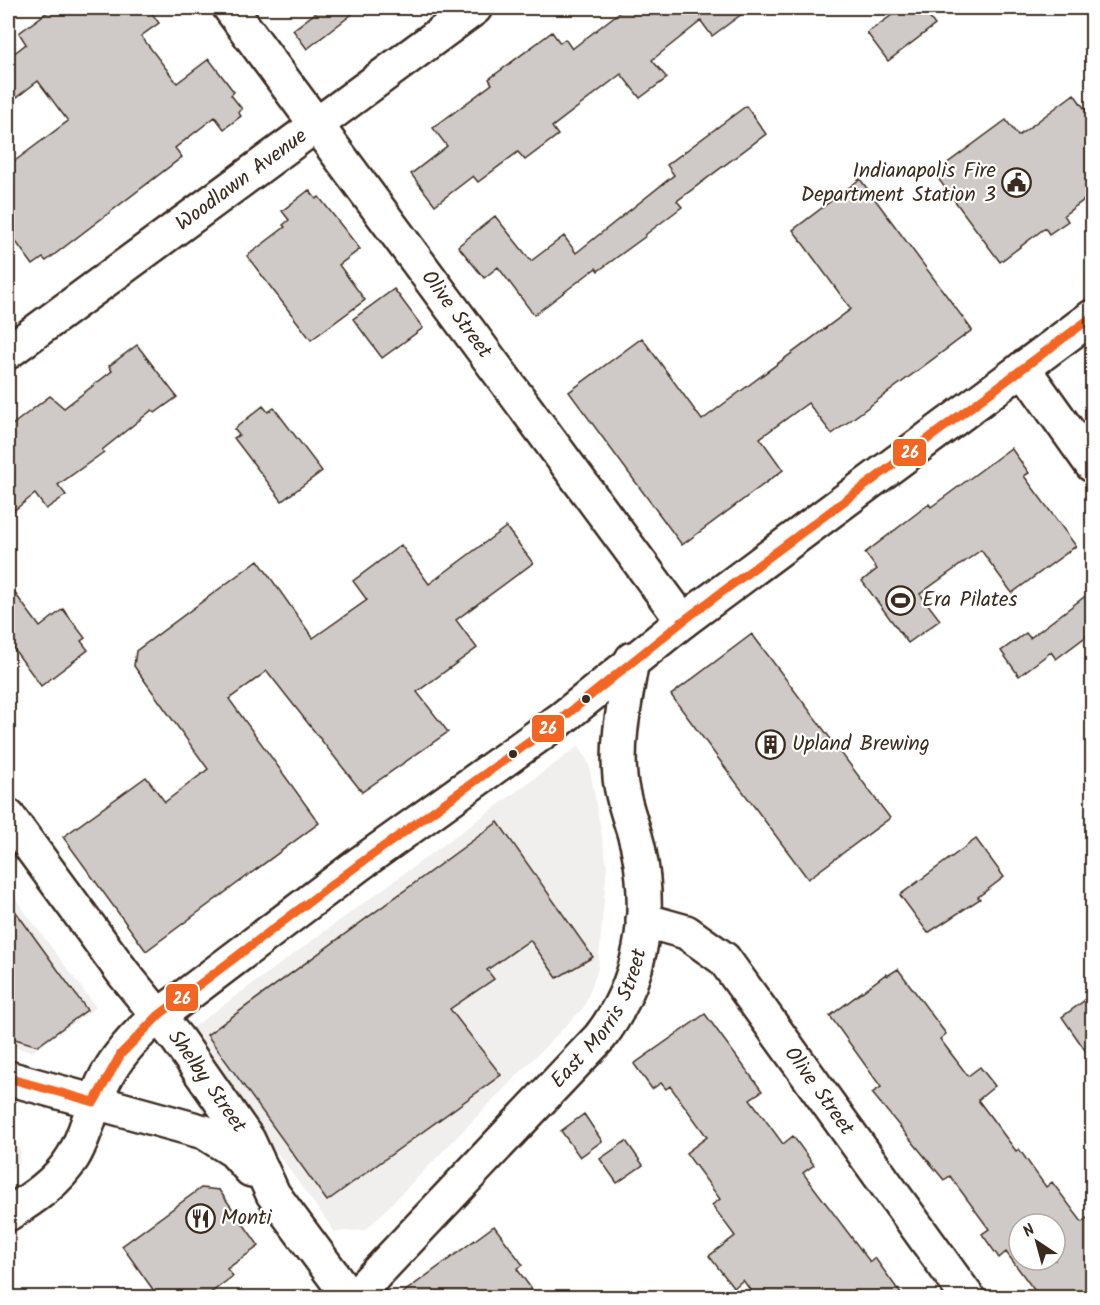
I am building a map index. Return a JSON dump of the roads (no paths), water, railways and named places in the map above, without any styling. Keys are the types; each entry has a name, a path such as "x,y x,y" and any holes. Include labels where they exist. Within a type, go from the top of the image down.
{"main road":[{"name":"Olive Street","path":"230,8 683,621"},
{"name":"Woodlawn Avenue","path":"8,352 476,8"},
{"path":"8,1214 45,1189 64,1170 74,1156 106,1076 137,1035 159,1015 358,865 560,720 632,659 1092,317"},
{"path":"1023,368 1092,465"},
{"name":"East Morris Street","path":"352,1298 609,1026 629,989 641,948 643,920 642,869 635,836 625,808 619,763 632,659"},
{"name":"Shelby Street","path":"8,816 124,974 159,1015 248,1140 273,1194 352,1298"},
{"name":"Olive Street","path":"643,920 687,932 724,959 968,1298"},
{"path":"8,1078 204,1132 234,1151 273,1194"}],"place":[{"name":"Indianapolis Fire Department Station 3","path":"1017,183"},
{"name":"Era Pilates","path":"901,600"},
{"name":"Upland Brewing","path":"771,744"},
{"name":"Monti","path":"200,1218"}]}
